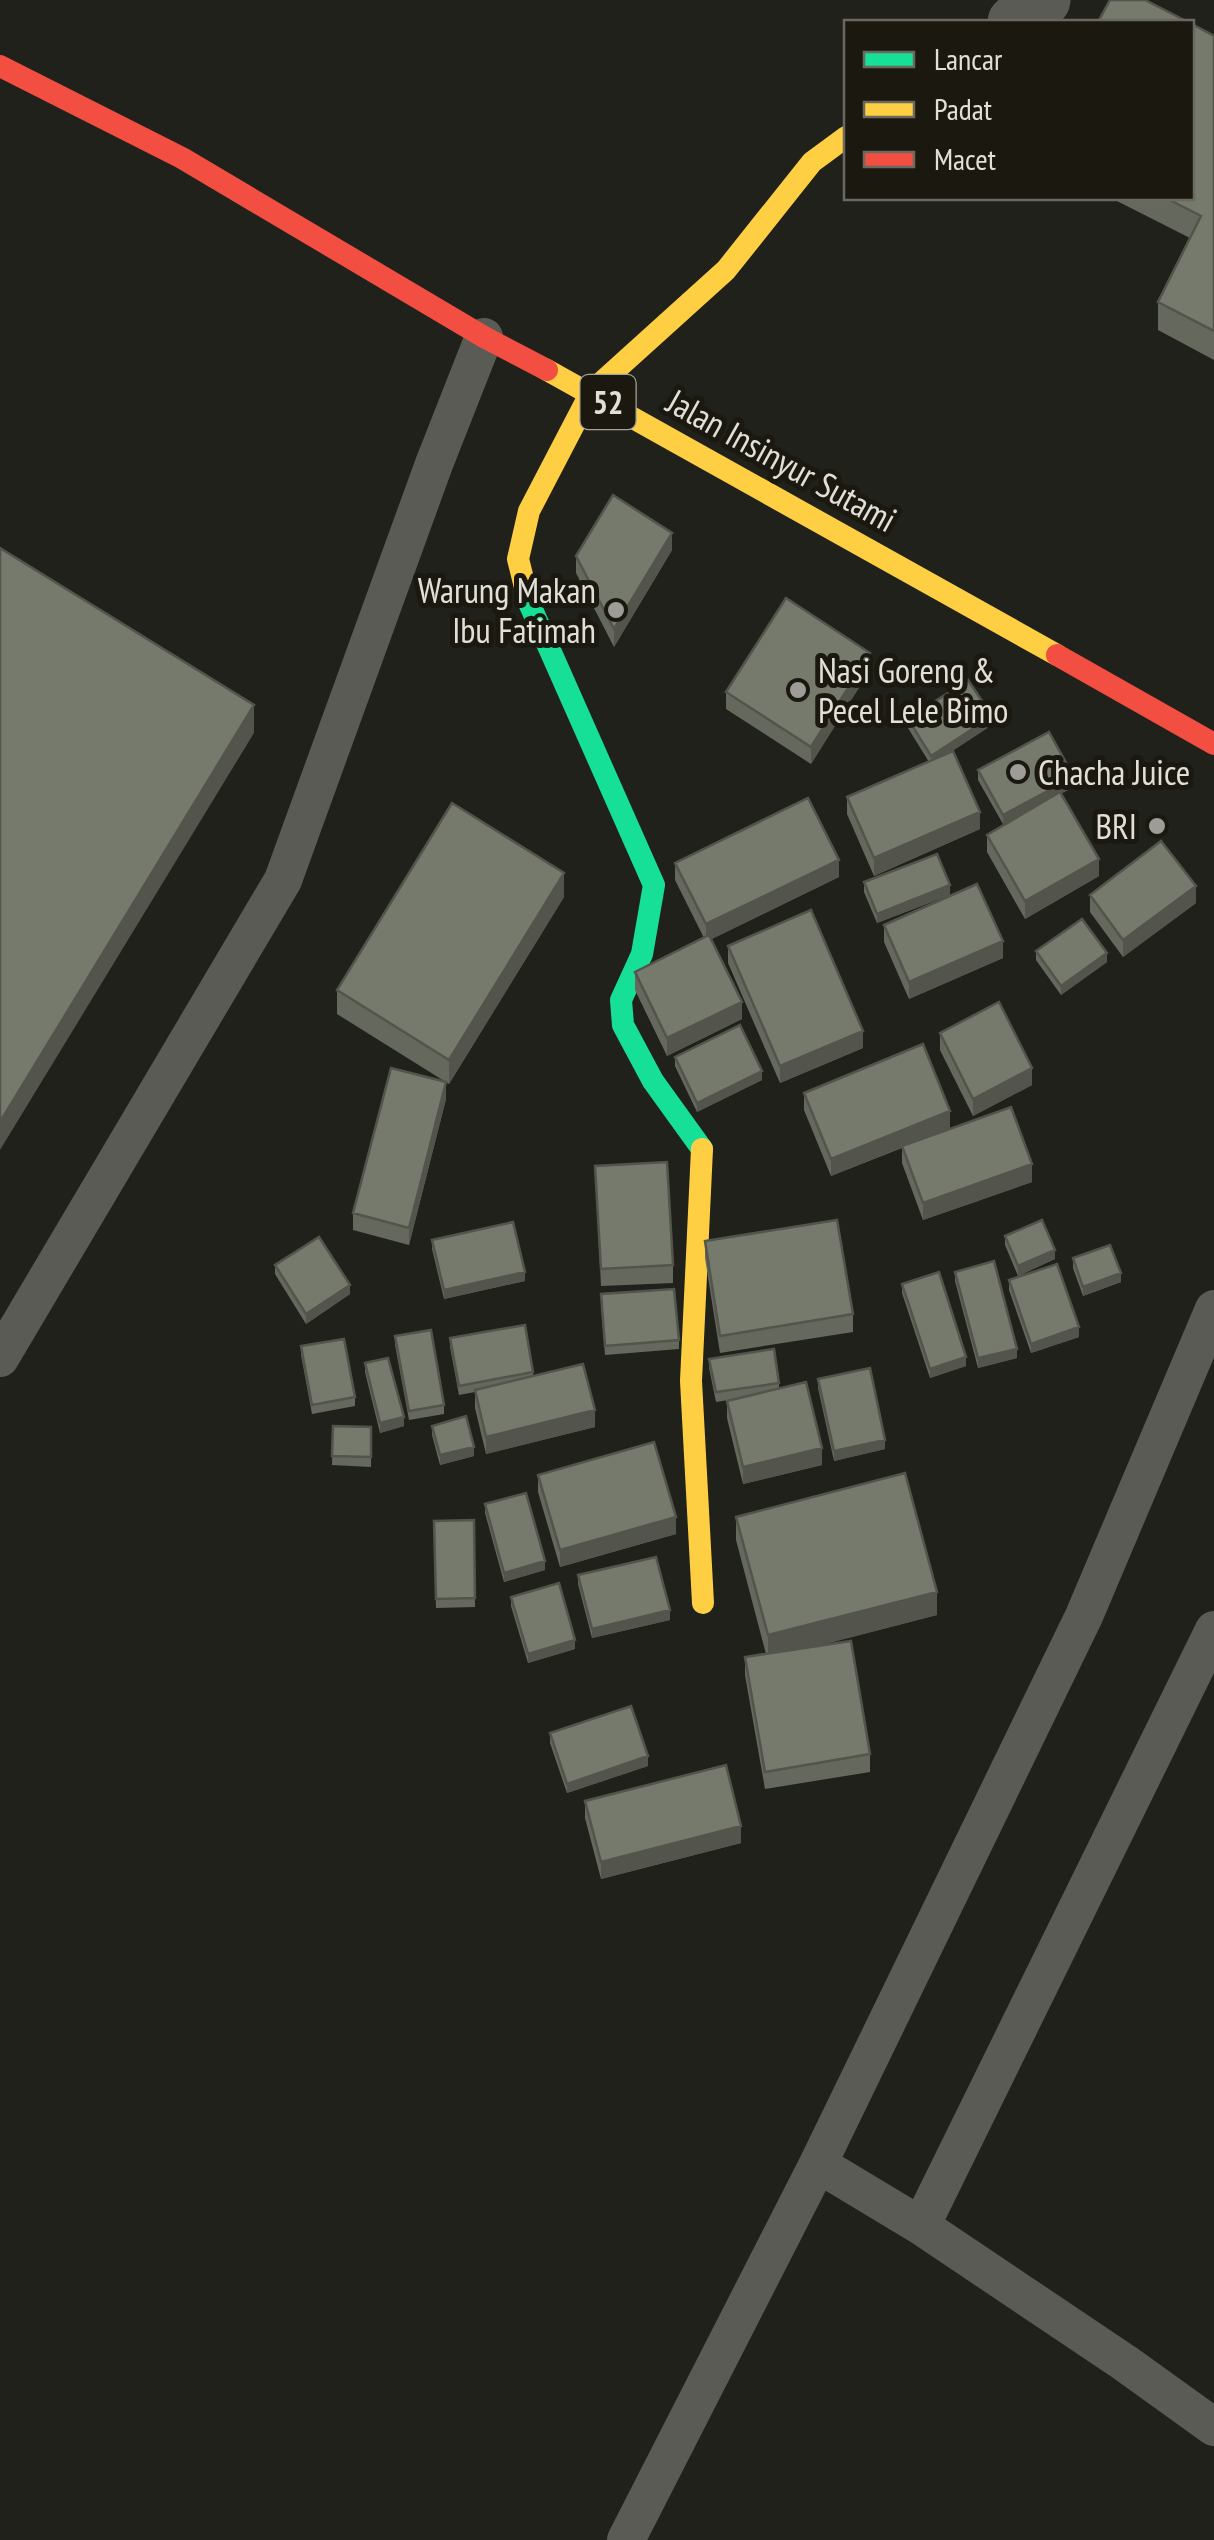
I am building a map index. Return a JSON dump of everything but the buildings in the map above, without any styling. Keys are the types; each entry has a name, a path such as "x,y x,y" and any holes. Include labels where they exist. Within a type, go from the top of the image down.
{"main road":[{"name":"Jalan Insinyur Sutami","path":"0,66 182,158 484,338 591,392 1214,744"},
{"path":"704,1603 691,1381 704,1155 653,1082 623,1025 622,1000 642,954 654,885 530,604 518,559 529,511 591,392 726,270 812,162 844,138"}],"street":[{"path":"1018,20 1043,0"}],"lane":[{"path":"0,1358 283,880 434,464 484,338"},
{"path":"626,2540 818,2164 1084,1616 1214,1309"},
{"path":"921,2226 1214,1630"},
{"path":"818,2164 921,2226 1125,2362 1214,2427"}],"traffic: fast":[{"path":"525,587 654,885 642,954 621,1000 623,1025 653,1081 702,1149"}],"traffic: slow":[{"path":"525,587 518,559 529,511 591,392 726,270 812,162 844,138"},
{"path":"547,370 1057,655"},
{"path":"702,1149 691,1381 703,1603"}],"traffic: jam":[{"path":"0,66 182,158 484,337 547,370"},
{"path":"1057,655 1214,744"}],"place":[{"name":"Warung Makan Ibu Fatimah","path":"616,610"},
{"name":"Nasi Goreng & Pecel Lele Bimo","path":"798,690"},
{"name":"Chacha Juice","path":"1018,772"},
{"name":"BRI","path":"1157,826"}]}
